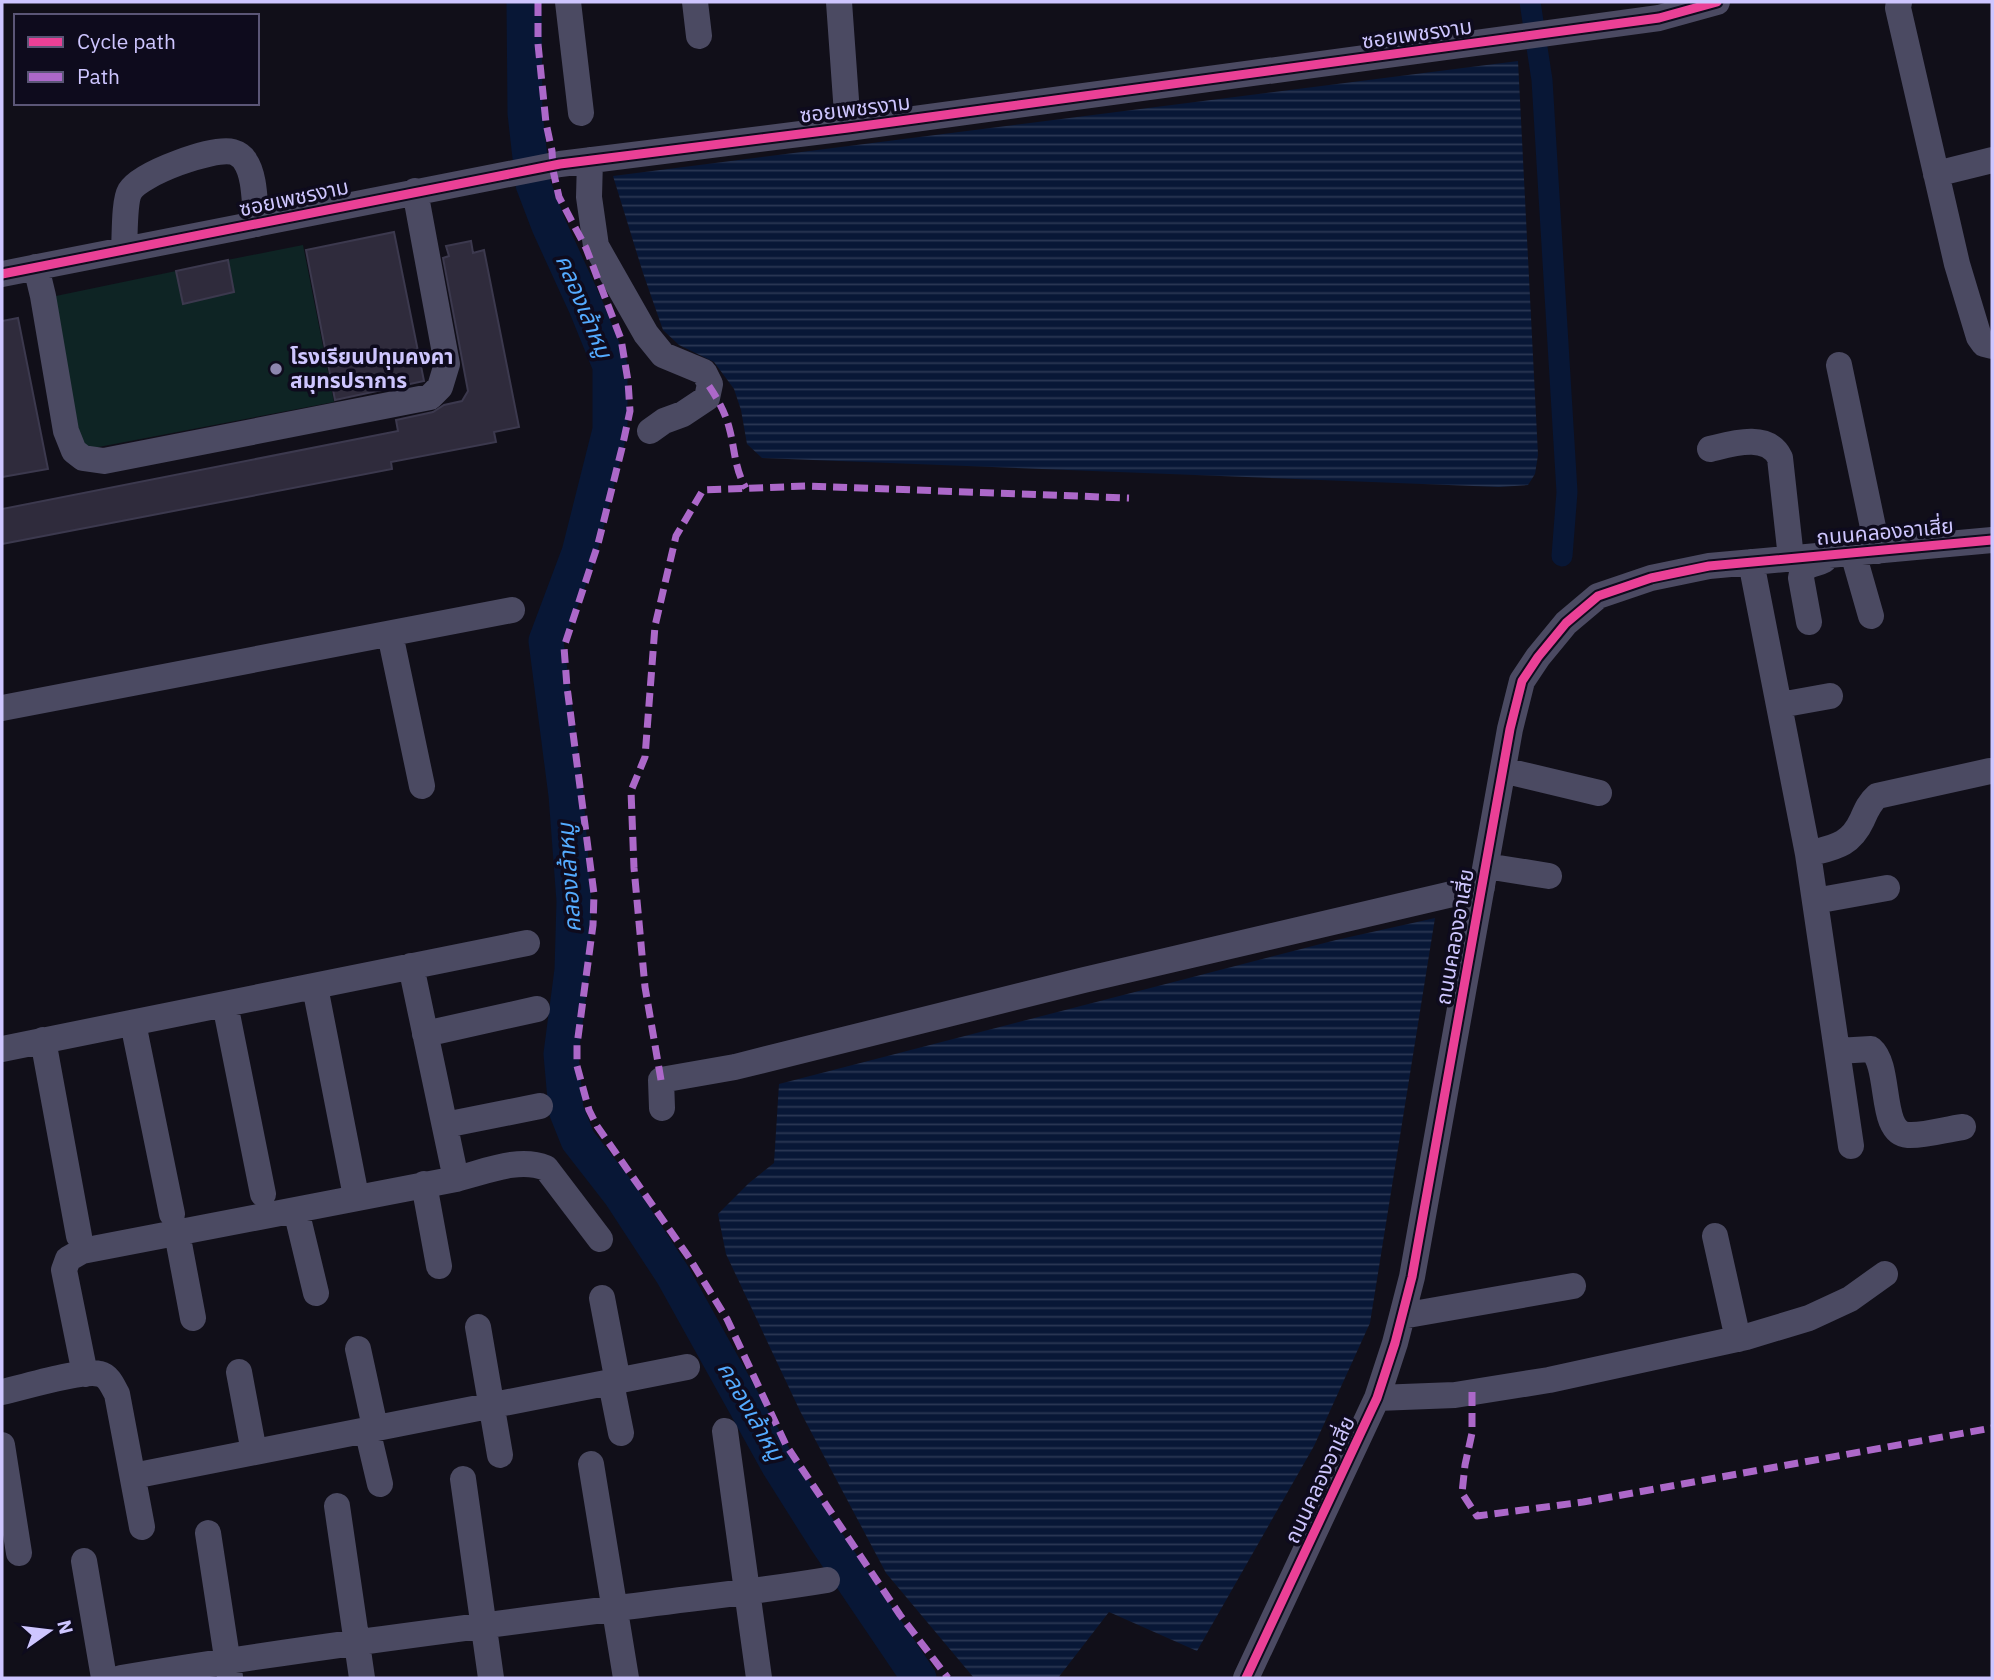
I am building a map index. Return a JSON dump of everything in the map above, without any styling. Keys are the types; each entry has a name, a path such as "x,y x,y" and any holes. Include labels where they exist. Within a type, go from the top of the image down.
{"street":[{"path":"568,2 581,113"},
{"path":"695,2 699,36"},
{"path":"839,2 848,128"},
{"name":"ซอยเพชรงาม","path":"2,274 560,164 848,128 1717,2"},
{"path":"1899,2 1898,8 1957,264 1979,337 1984,344 1992,346"},
{"path":"124,250 128,193 139,180 158,170 219,152 234,152 245,160 250,174 257,224"},
{"path":"590,160 589,197 596,246 646,334 663,355 704,372 710,384 707,398 650,431"},
{"path":"1936,174 1992,160"},
{"path":"36,267 66,431 74,452 83,458 104,461 210,442 430,397 440,387 447,364 415,191"},
{"path":"1839,365 1866,552 1871,616"},
{"path":"1710,449 1748,441 1772,447 1777,451 1791,558"},
{"path":"1914,548 1992,541"},
{"name":"ถนนคลองอาเสี่ย","path":"1247,1678 1377,1398 1402,1316 1425,1205 1503,770 1522,681 1566,623 1598,596 1651,578 1709,566 1992,541"},
{"path":"1809,622 1802,570 1824,560 1823,555"},
{"path":"1751,562 1808,854 1851,1146"},
{"path":"2,708 512,610"},
{"path":"390,634 422,786"},
{"path":"1780,705 1830,696"},
{"path":"1503,770 1599,793"},
{"path":"1808,854 1840,845 1853,837 1870,802 1877,796 1990,771"},
{"path":"662,1108 661,1080 735,1066 1484,876 1549,876"},
{"path":"1815,901 1887,888"},
{"path":"2,1049 527,943"},
{"path":"411,966 456,1179"},
{"path":"315,987 354,1186"},
{"path":"225,1004 263,1194"},
{"path":"425,1034 537,1010"},
{"path":"133,1023 193,1318"},
{"path":"43,1040 79,1236"},
{"path":"1837,1051 1871,1049 1876,1054 1892,1125 1899,1133 1909,1135 1963,1127"},
{"path":"445,1125 540,1106"},
{"path":"85,1374 65,1270 68,1259 82,1251 174,1223 296,1210 456,1179 517,1164 535,1163 546,1168 600,1239"},
{"path":"424,1184 439,1266"},
{"path":"296,1210 316,1293"},
{"path":"1715,1236 1738,1339"},
{"path":"1377,1398 1455,1395 1549,1380 1738,1339 1809,1318 1850,1299 1885,1273"},
{"path":"1402,1316 1573,1286"},
{"path":"602,1298 621,1433"},
{"path":"478,1327 500,1455"},
{"path":"358,1349 380,1484"},
{"path":"133,1476 687,1367"},
{"path":"239,1372 254,1452"},
{"path":"2,1392 85,1374 101,1374 110,1381 117,1394 142,1527"},
{"path":"725,1431 760,1678"},
{"path":"2,1445 19,1553"},
{"path":"591,1464 626,1678"},
{"path":"463,1479 491,1678"},
{"path":"337,1506 362,1678"},
{"path":"208,1533 228,1669"},
{"path":"84,1561 103,1678"},
{"path":"121,1678 228,1669 357,1642 748,1593 827,1580"}],"green space":[{"path":"303,245 334,402 83,450 51,297 176,271 184,304 234,292 227,260"}],"water":[{"path":"1518,61 1538,455 1535,474 1528,485 1499,487 762,458 747,444 734,389 714,362 679,345 663,330 613,176"},
{"path":"1435,918 1370,1323 1314,1446 1197,1651 1109,1612 1058,1678 974,1678 886,1573 800,1411 726,1254 718,1214 774,1163 779,1084 1336,940"}],"building":[{"path":"394,232 424,381 335,400 306,250"},
{"path":"471,241 473,253 484,250 519,427 494,432 496,442 391,462 392,469 2,544 2,509 398,431 396,420 433,412 444,405 462,401 468,391 443,258 449,256 446,246"},
{"path":"228,260 234,292 183,304 176,271"},
{"path":"18,318 48,469 2,477 2,321"}],"waterway":[{"name":"คลองเล้าหมู","path":"524,2 525,113 533,184 610,366 610,430 579,553 546,641 566,795 574,901 572,970 561,1054 566,1110 578,1140 620,1194 673,1275 779,1466 919,1678"},
{"path":"1530,2 1542,80 1567,492 1562,556"}],"marked path":[{"path":"538,2 538,44 546,123 559,197 586,248 621,339 630,411 598,544 564,647 594,894 577,1066 589,1110 597,1126 688,1256 727,1319 786,1445 900,1615 948,1678"},
{"path":"709,386 726,419 737,467 746,488"},
{"path":"661,1080 645,987 634,868 631,791 645,757 655,626 676,536 703,490 807,486 1129,498"},
{"path":"1472,1392 1472,1433 1462,1493 1477,1516 1583,1502 1992,1428"}],"cycle path":[{"path":"2,274 560,164 848,128 1659,18 1717,2"},
{"path":"1246,1678 1377,1398 1395,1343 1412,1277 1510,729 1522,681 1566,623 1598,596 1651,578 1709,566 1992,540"}],"place":[{"name":"โรงเรียนปทุมคงคา สมุทรปราการ","path":"276,369"}]}
